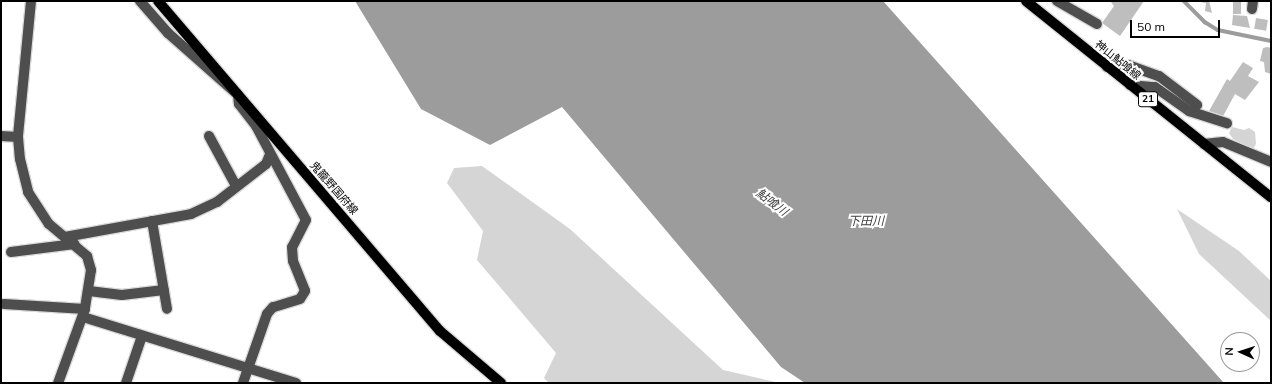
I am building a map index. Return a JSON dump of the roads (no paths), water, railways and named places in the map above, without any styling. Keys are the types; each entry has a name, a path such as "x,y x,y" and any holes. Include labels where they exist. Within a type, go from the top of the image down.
{"main road":[{"name":"鬼籠野国府線","path":"158,1 440,330 501,383"},
{"name":"神山鮎喰線","path":"1026,1 1204,144 1269,193"}],"street":[{"path":"31,1 18,137 28,192 49,224 87,256 91,270 89,291 84,313 58,383"},
{"path":"140,1 168,33 238,95 238,104 256,126 306,220 292,247 293,261 305,291 300,299 273,307 267,314 243,383"},
{"path":"1058,1 1097,24"},
{"path":"1107,67 1128,65 1159,76 1197,105"},
{"path":"1130,85 1155,87 1189,111 1227,123"},
{"path":"1,136 18,137"},
{"path":"209,136 236,186"},
{"path":"1204,144 1223,142 1271,162"},
{"path":"65,237 191,214 217,202 266,164 270,154"},
{"path":"152,221 167,309"},
{"path":"11,252 74,244"},
{"path":"89,291 122,295 164,290"},
{"path":"4,304 84,313 142,336 296,383"},
{"path":"126,383 142,336"}],"water":[{"name":"下田川","path":"355,1 883,1 1224,383 805,383 781,367 562,107 490,145 421,109"}],"waterway":[{"path":"1184,1 1205,22 1218,30 1271,41"}],"water label":[{"name":"鮎喰川","path":"772,202"}]}
